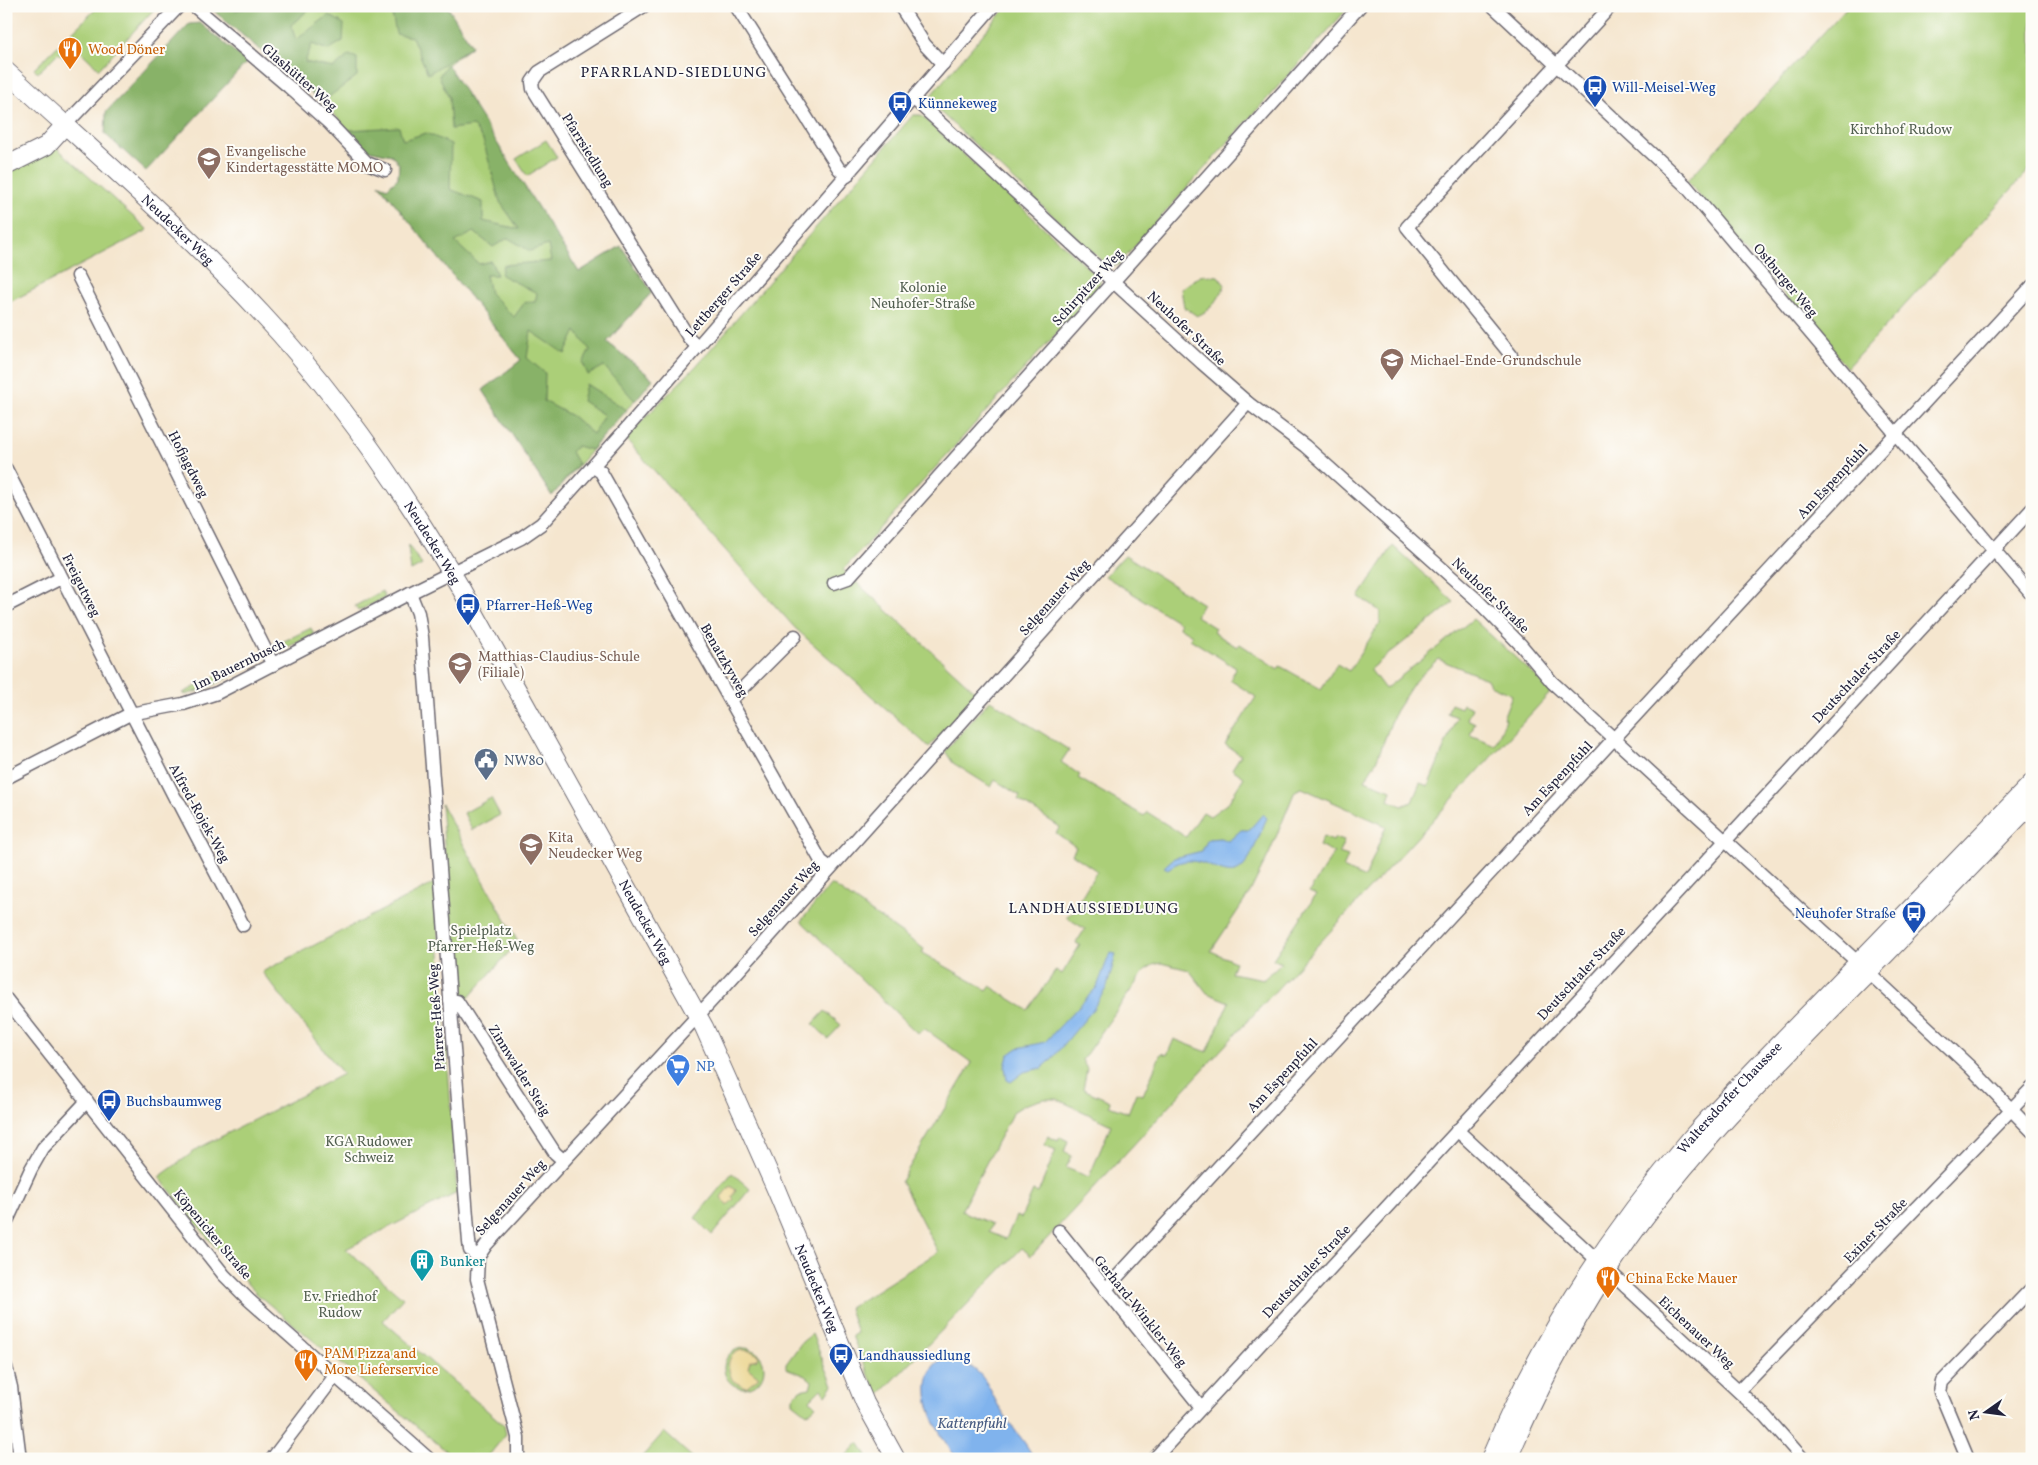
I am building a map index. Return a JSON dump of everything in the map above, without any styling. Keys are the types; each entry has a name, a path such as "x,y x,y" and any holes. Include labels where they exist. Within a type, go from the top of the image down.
{"street":[{"path":"6,166 46,146 179,6"},
{"name":"Glashütter Weg","path":"194,6 330,124 367,163 385,170"},
{"name":"Pfarrsiedlung","path":"644,6 539,72 532,82 533,89 688,338 697,346"},
{"path":"736,6 838,168 847,176"},
{"path":"900,6 925,44 943,64"},
{"name":"Lettberger Straße","path":"451,572 531,532 550,516 993,6"},
{"name":"Schirpitzer Weg","path":"834,583 848,578 1360,6"},
{"name":"Ostburger Weg","path":"1493,6 1686,186 2032,595"},
{"path":"1511,355 1407,227 1611,6"},
{"name":"Neudecker Weg","path":"6,71 184,235 262,314 352,423 420,522 451,572 698,1015 776,1189 865,1403 896,1459"},
{"name":"Neuhofer Straße","path":"914,99 1248,403 1305,446 1476,599 1521,645 1552,682 1726,839 1863,967 2012,1108 2032,1131"},
{"name":"Hofjagdweg","path":"78,276 273,665"},
{"name":"Am Espenpfuhl","path":"1105,1290 2032,286"},
{"name":"Selgenauer Weg","path":"518,1459 518,1436 477,1279 478,1257 486,1245 698,1015 1248,403"},
{"name":"Benatzkyweg","path":"594,467 601,472 821,861 830,868"},
{"name":"Freigutweg","path":"6,469 130,714"},
{"name":"Deutschtaler Straße","path":"1154,1459 2032,509"},
{"name":"Im Bauernbusch","path":"6,778 130,714 202,700 451,572"},
{"path":"6,606 61,578"},
{"name":"Pfarrer-Heß-Weg","path":"410,593 418,612 422,637 469,1242 470,1250 478,1257"},
{"path":"730,699 755,677 795,636"},
{"name":"Alfred-Rojek-Weg","path":"130,714 174,798 184,811 243,926"},
{"name":"Waltersdorfer Chaussee","path":"1863,967 2032,783"},
{"name":"Waltersdorfer Chaussee","path":"1490,1459 1507,1448 1543,1350 1603,1265 1654,1184 1694,1136 1863,967 2032,803"},
{"name":"Köpenicker Straße","path":"6,999 224,1275 249,1300 429,1459"},
{"name":"Zinnwalder Steig","path":"450,1001 457,1001 555,1153 563,1160"},
{"name":"Exiner Straße","path":"1739,1391 2032,1088"},
{"path":"6,1223 43,1148 59,1128 87,1101"},
{"name":"Eichenauer Weg","path":"1457,1130 1766,1416 1803,1459"},
{"name":"Gerhard-Winkler-Weg","path":"1059,1231 1201,1408"},
{"path":"1968,1459 1940,1392 1942,1382 2032,1288"},
{"path":"6,1366 11,1387 20,1459"},
{"path":"272,1459 335,1376"}],"green space":[{"path":"99,6 157,6 99,69 78,49 66,60 58,53 38,73 34,69"},
{"path":"208,6 447,6 472,46 447,65 579,272 621,246 652,292 607,342 653,379 552,496 483,390 521,360 379,184 387,188 398,178 399,164 392,155 368,150 322,102"},
{"path":"208,6 238,6 235,10 261,6 313,6 291,25 296,40 329,15 344,24 343,41 328,50 312,44 305,62 334,68 349,55 357,58 357,76 322,102"},
{"path":"388,6 447,6 472,46 428,74 412,37 396,34 391,8"},
{"path":"1007,6 1350,6 1118,265 1108,266 931,104 932,94"},
{"name":"Kirchhof Rudow","path":"1848,6 2032,6 2032,167 1847,368 1687,181"},
{"path":"200,23 247,62 146,171 105,134 106,112 189,24"},
{"path":"447,64 579,272 621,246 652,292 607,342 653,379 635,401 604,366 588,375 583,363 590,350 576,331 565,354 531,331 527,358 545,373 544,401 572,416 593,434 604,415 582,401 586,384 627,410 591,450 577,446 571,452 578,464 552,496 483,390 521,360 379,184 387,188 398,178 399,164 392,155 368,150 348,130 399,127 403,140 426,133 451,144 450,189 483,202 483,221 519,229 500,202 483,140 473,126 451,129 449,98 439,76","holes":["474,232 493,247 508,238 530,251 548,245 551,261 503,265 501,275 537,293 535,302 525,302 514,317 490,293 486,275 497,275 491,261 479,264 455,242"]},
{"name":"Kolonie Neuhofer-Straße","path":"913,115 921,115 1100,279 1100,285 843,570 977,693 929,747 795,628 625,438 697,365"},
{"path":"546,140 557,157 527,176 516,159"},
{"path":"56,147 148,230 6,304 6,173"},
{"path":"1201,275 1218,276 1225,285 1214,304 1207,311 1197,316 1184,307 1181,289"},
{"path":"408,545 422,565 411,571 408,547"},
{"path":"1393,546 1454,602 1370,669 1385,689 1473,619 1552,691 1031,1256 1022,1248 878,1396 852,1336 857,1333 849,1308 938,1252 901,1181 972,1063 925,1029 917,1033 801,921 831,884 924,949 922,953 987,990 990,986 1028,1010 1056,970 1062,974 1080,945 1076,943 1085,929 1066,917 1072,912 1097,871 1072,854 1076,847 1056,833 1060,827 1018,800 1020,796 995,780 991,787 953,763 945,751 990,700 1069,750 1061,762 1080,775 1078,778 1144,816 1147,812 1186,837 1203,812 1210,816 1228,803 1244,777 1232,769 1241,755 1225,745 1256,697 1230,680 1236,668 1190,639 1192,635 1179,627 1180,623 1105,576 1125,555 1203,604 1196,616 1215,628 1213,632 1237,647 1240,644 1278,669 1280,666 1321,689 1337,664 1349,671 1380,623 1380,611 1359,597","holes":["1438,659 1487,679 1490,685 1512,695 1503,718 1506,719 1495,745 1470,735 1475,723 1467,719 1472,708 1463,704 1461,708 1451,704 1447,713 1457,717 1428,786 1420,783 1412,802 1402,806 1388,800 1391,790 1365,780 1376,762 1395,712 1415,681","1302,788 1386,826 1365,878 1343,868 1348,856 1339,853 1344,841 1335,838 1333,841 1323,837 1319,846 1334,853 1309,892 1316,895 1273,959 1281,963 1264,979 1231,973 1235,962 1211,951 1249,894 1269,854 1295,791","1161,963 1189,970 1207,993 1229,1002 1207,1052 1174,1039 1167,1055 1161,1053 1143,1095 1136,1093 1128,1113 1109,1106 1110,1101 1083,1089 1087,1069 1082,1060 1145,970","1043,1099 1057,1099 1111,1125 1089,1177 1066,1168 1072,1156 1064,1152 1068,1141 1060,1137 1058,1141 1048,1136 1044,1145 1056,1150 1038,1193 1033,1191 1021,1218 1016,1216 1006,1239 989,1232 992,1224 961,1211 1013,1112 1024,1105"]},
{"path":"382,591 385,598 358,611 355,606"},
{"path":"311,628 314,635 281,650 278,644"},
{"path":"236,666 239,672 205,688 184,695 183,693"},
{"path":"491,798 500,815 472,830 464,813"},
{"name":"Spielplatz Pfarrer-Heß-Weg","path":"441,804 518,942 465,1002 455,985 447,885 449,880 447,880"},
{"name":"KGA Rudower Schweiz","path":"435,883 457,1193 346,1249 403,1298 383,1321 504,1425 506,1434 486,1459 456,1459 258,1295 233,1269 159,1177 199,1148 343,1074 262,972"},
{"path":"825,1011 841,1025 828,1039 813,1024"},
{"path":"732,1173 750,1189 712,1235 695,1218"},
{"path":"812,1334 833,1385 826,1395 821,1389 810,1400 816,1406 807,1414 793,1403 793,1397 800,1390 810,1388 812,1381 806,1376 786,1368 786,1364 802,1342"},
{"path":"748,1348 755,1351 761,1357 764,1368 763,1376 755,1385 748,1388 740,1388 733,1385 725,1376 724,1364 727,1357 736,1349"},
{"path":"664,1432 694,1459 640,1459"},
{"path":"859,1442 869,1459 843,1459"}],"sand":[{"path":"730,1186 736,1190 732,1197 734,1199 727,1206 721,1197"},
{"path":"742,1350 751,1351 759,1356 758,1359 750,1361 748,1368 759,1377 746,1387 733,1381 729,1371 730,1358"}],"water":[{"path":"1263,814 1267,818 1253,851 1243,867 1236,872 1219,870 1190,861 1179,863 1168,869 1164,867 1174,858 1202,851 1208,839 1220,838 1229,841 1241,830 1249,830"},
{"path":"1110,953 1116,954 1107,987 1091,1012 1042,1068 1024,1072 1011,1082 1007,1080 1005,1067 1008,1055 1018,1048 1045,1042 1097,987"},
{"name":"Kattenpfuhl","path":"948,1355 973,1368 986,1382 1000,1409 1026,1444 1034,1459 958,1459 937,1428 928,1403 928,1378 933,1367"}],"place":[{"name":"Wood Döner","path":"70,70"},
{"name":"Will-Meisel-Weg","path":"1595,108"},
{"name":"Künnekeweg","path":"900,124"},
{"name":"Evangelische Kindertagesstätte MOMO","path":"209,180"},
{"name":"Michael-Ende-Grundschule","path":"1392,381"},
{"name":"Pfarrer-Heß-Weg","path":"468,626"},
{"name":"Matthias-Claudius-Schule (Filiale)","path":"460,685"},
{"name":"NW80","path":"486,781"},
{"name":"Kita Neudecker Weg","path":"531,866"},
{"name":"Neuhofer Straße","path":"1914,934"},
{"name":"NP","path":"678,1087"},
{"name":"Buchsbaumweg","path":"109,1122"},
{"name":"Bunker","path":"422,1282"},
{"name":"China Ecke Mauer","path":"1608,1299"},
{"name":"Landhaussiedlung","path":"841,1376"},
{"name":"PAM Pizza and More Lieferservice","path":"306,1382"}],"district":[{"name":"PFARRLAND-SIEDLUNG","path":"674,72"},
{"name":"LANDHAUSSIEDLUNG","path":"1094,908"}],"park label":[{"name":"Ev. Friedhof Rudow","path":"340,1304"}]}
